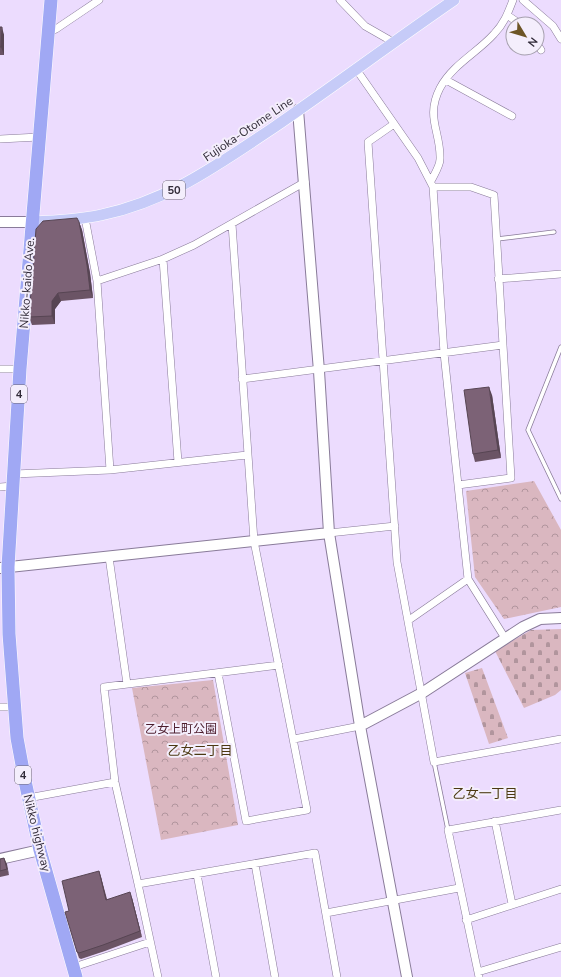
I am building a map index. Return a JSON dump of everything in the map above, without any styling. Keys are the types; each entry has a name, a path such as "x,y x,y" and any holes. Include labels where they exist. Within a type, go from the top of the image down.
{"highway":[{"name":"Nikko-kaido Ave.","path":"4,567 14,480 20,369 51,0"},
{"name":"Nikko highway","path":"4,567 17,738 28,798 40,850 75,972"}],"main road":[{"name":"Fujioka-Otome Line","path":"32,222 85,218 102,215 158,197 197,178 298,110 453,0"}],"street":[{"path":"49,32 56,29 99,0"},
{"path":"340,0 365,26 393,42"},
{"path":"432,184 441,160 433,118 435,102 440,88 453,69 494,35 507,15 513,0"},
{"path":"523,0 553,26 561,39"},
{"path":"356,69 418,158 432,184 444,353 468,580 505,638"},
{"path":"446,80 512,116"},
{"path":"298,110 305,182 329,533 360,726 407,977"},
{"path":"394,124 368,142 397,562 409,620 434,762 561,739"},
{"path":"0,139 39,138"},
{"path":"97,281 163,259 194,246 305,182"},
{"path":"432,184 471,187 494,195 511,478 458,485"},
{"path":"85,218 97,281 110,470"},
{"path":"0,222 32,222"},
{"path":"218,673 246,821 307,810 254,541 232,224"},
{"path":"163,259 178,462"},
{"path":"498,280 561,274"},
{"path":"242,379 318,371 503,346"},
{"path":"0,369 20,369"},
{"path":"0,487 14,480 247,455"},
{"path":"4,567 109,558 394,526"},
{"path":"109,558 127,684"},
{"path":"409,620 468,580"},
{"path":"294,739 360,726 422,693 505,638 540,619 561,618"},
{"path":"158,977 114,782 104,687 279,665"},
{"path":"0,707 14,707"},
{"path":"28,798 114,782"},
{"path":"561,810 448,830 478,974 561,947"},
{"path":"495,821 512,904"},
{"path":"0,859 40,850"},
{"path":"138,884 315,853 336,977"},
{"path":"255,864 275,977"},
{"path":"197,874 216,977"},
{"path":"326,913 459,888"},
{"path":"466,920 561,889"},
{"path":"75,972 150,942"}],"lane":[{"path":"496,239 554,232"},
{"path":"561,347 528,430 561,499"},
{"path":"434,762 448,830"}],"green space":[{"path":"534,481 561,530 561,607 504,619 475,577 466,491"},
{"path":"561,629 561,690 555,695 524,708 495,651 531,630"},
{"path":"482,668 508,738 489,744 465,673"},
{"name":"乙女上町公園","path":"213,680 238,825 161,840 132,688"}],"building":[{"path":"0,27 2,27 1,47 0,47"},
{"path":"77,218 87,265 90,290 58,293 52,301 52,316 29,317 36,229 43,221"},
{"path":"489,387 498,450 473,454 464,390"},
{"path":"4,858 7,869 0,871 0,859"},
{"path":"99,871 106,900 130,892 140,931 79,953 77,952 65,912 69,911 62,881"}],"district":[{"name":"乙女二丁目","path":"200,750"},
{"name":"乙女一丁目","path":"485,793"}]}
